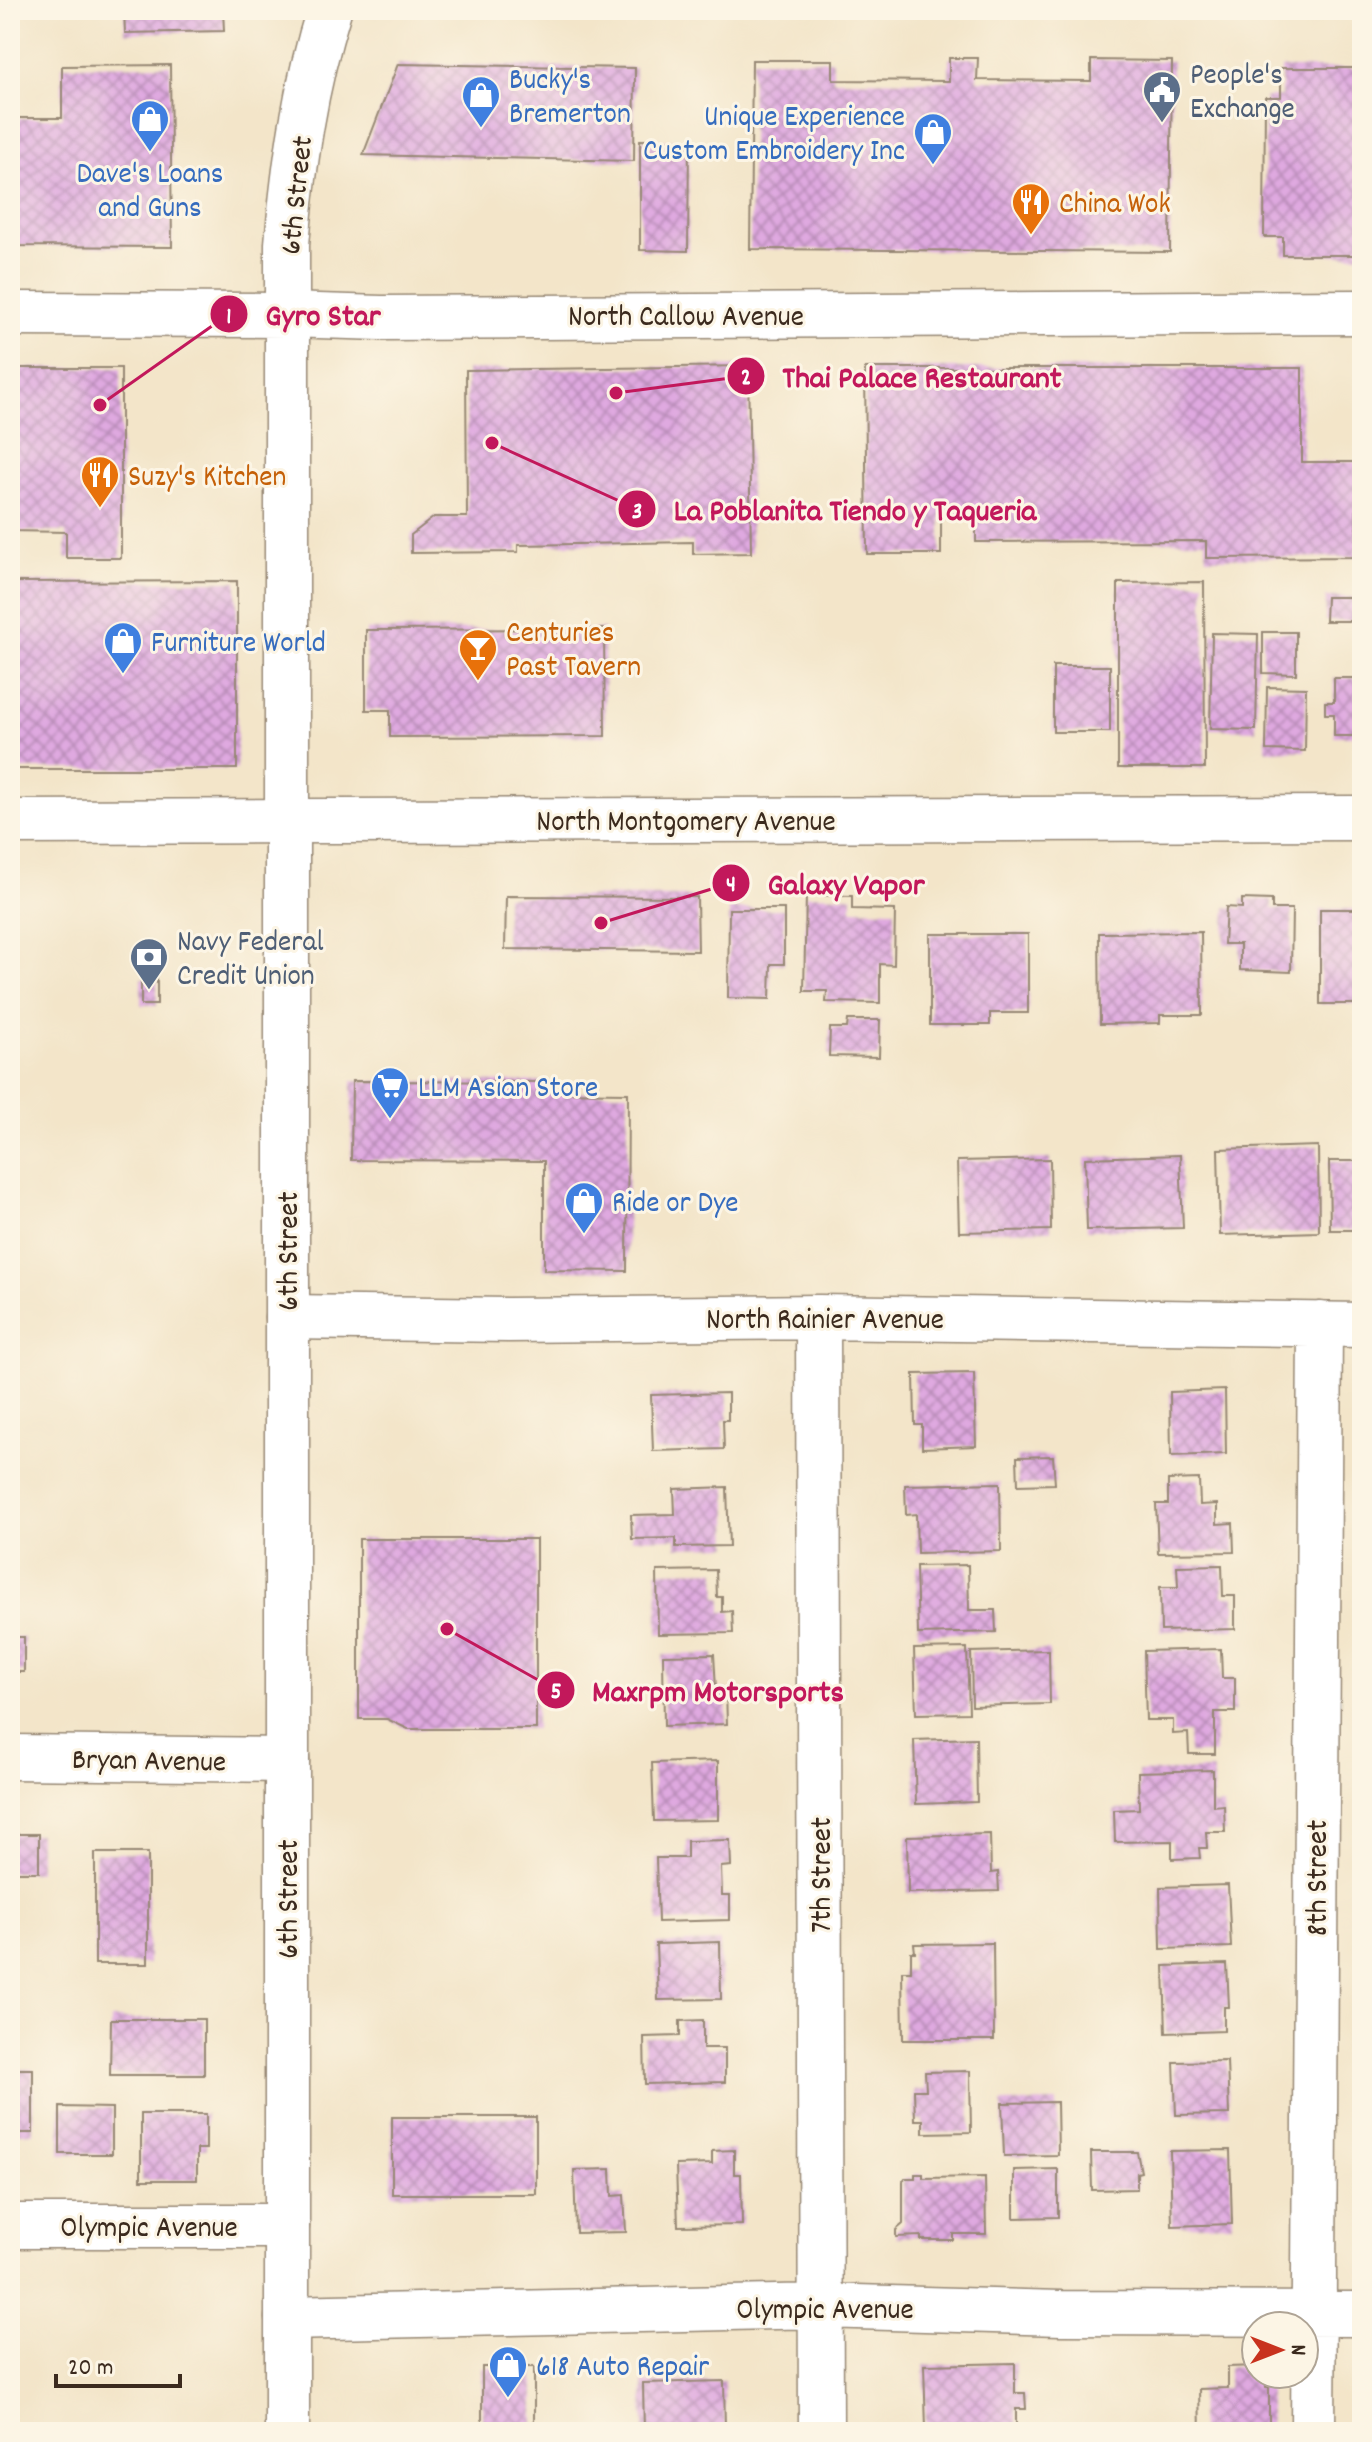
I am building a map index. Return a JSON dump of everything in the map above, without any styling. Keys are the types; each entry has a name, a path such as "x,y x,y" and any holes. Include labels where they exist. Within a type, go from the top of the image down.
{"street":[{"name":"6th Street","path":"287,2432 287,244 311,72 329,10"},
{"name":"North Callow Avenue","path":"10,314 381,318 1362,312"},
{"name":"North Montgomery Avenue","path":"10,822 1362,818"},
{"name":"North Rainier Avenue","path":"287,1317 508,1320 818,1317 1341,1324"},
{"name":"7th Street","path":"818,1317 821,2432"},
{"name":"8th Street","path":"1314,2310 1341,1324"},
{"name":"Bryan Avenue","path":"10,1757 287,1760"},
{"name":"Olympic Avenue","path":"10,2226 287,2226"},
{"name":"Olympic Avenue","path":"287,2318 822,2306 1061,2313 1240,2314"},
{"name":"Olympic Avenue","path":"1320,2314 1362,2314"},
{"name":"8th Street","path":"1313,2390 1313,2432"}],"building":[{"path":"124,10 223,10 224,31 125,33"},
{"path":"949,58 978,58 977,80 1091,81 1091,60 1172,61 1170,252 750,249 752,60 833,60 833,80 949,81"},
{"path":"398,64 635,68 634,161 363,155"},
{"path":"170,65 172,247 10,246 10,118 62,118 62,66"},
{"path":"1281,68 1362,68 1362,255 1283,255 1283,237 1264,237 1265,97 1281,97"},
{"path":"640,140 689,141 688,251 640,250"},
{"path":"748,366 751,553 693,554 693,542 518,545 518,552 411,553 411,535 434,517 467,517 466,370"},
{"path":"10,368 121,368 121,558 66,558 66,532 10,531"},
{"path":"865,368 1302,368 1302,462 1356,462 1357,557 1206,558 1206,541 976,542 976,517 941,516 941,554 867,554"},
{"name":"Furniture World","path":"237,581 237,769 10,769 10,582"},
{"path":"1204,582 1205,768 1118,768 1118,583"},
{"path":"1326,597 1362,597 1362,621 1325,621"},
{"path":"604,629 605,736 390,737 390,710 366,710 366,630"},
{"path":"1263,632 1296,632 1296,674 1263,673"},
{"path":"1212,633 1258,634 1256,730 1210,729"},
{"path":"1053,666 1110,666 1110,732 1053,732"},
{"path":"1334,678 1362,678 1362,736 1334,736 1334,714 1325,714 1325,702 1334,702"},
{"path":"1267,687 1306,688 1305,751 1266,750"},
{"path":"806,895 852,896 852,909 895,910 894,965 880,964 880,1003 826,1002 827,991 804,991"},
{"path":"506,896 697,897 698,951 505,949"},
{"path":"1242,899 1272,900 1272,909 1292,909 1291,972 1240,970 1240,944 1224,944 1226,907 1242,908"},
{"path":"729,909 784,909 784,964 771,964 770,999 728,998"},
{"path":"1320,909 1362,909 1362,1004 1320,1004"},
{"path":"1201,932 1202,1015 1160,1015 1160,1023 1100,1024 1099,933"},
{"path":"930,934 1028,934 1028,1013 990,1013 990,1025 930,1025"},
{"name":"Navy Federal Credit Union","path":"141,978 157,978 157,1005 141,1005"},
{"path":"848,1020 880,1020 879,1057 829,1056 830,1028 847,1028"},
{"path":"352,1081 546,1082 546,1092 628,1093 627,1271 544,1270 544,1161 351,1160"},
{"path":"1318,1146 1319,1232 1220,1235 1218,1149"},
{"path":"1180,1155 1183,1228 1087,1230 1085,1158"},
{"path":"1050,1159 1051,1230 959,1232 957,1161"},
{"path":"1329,1161 1362,1161 1362,1230 1330,1230"},
{"path":"974,1373 976,1446 922,1448 922,1425 915,1425 914,1374"},
{"path":"1225,1390 1226,1454 1171,1456 1170,1392"},
{"path":"728,1393 728,1420 723,1420 724,1449 653,1451 651,1395"},
{"path":"1053,1456 1055,1484 1018,1485 1017,1457"},
{"path":"1199,1479 1200,1505 1217,1504 1217,1524 1233,1523 1234,1552 1158,1553 1156,1504 1168,1504 1168,1480"},
{"path":"1000,1483 1001,1551 917,1553 916,1514 906,1515 905,1485"},
{"path":"727,1487 729,1546 676,1547 676,1538 632,1539 631,1515 675,1514 674,1489"},
{"path":"359,1539 536,1539 536,1729 408,1729 387,1719 359,1719"},
{"path":"968,1565 969,1610 995,1610 996,1632 918,1634 916,1566"},
{"path":"1222,1565 1223,1596 1235,1596 1235,1629 1161,1631 1160,1587 1178,1587 1177,1566"},
{"path":"716,1570 717,1597 722,1597 722,1612 732,1611 733,1633 658,1634 657,1571"},
{"path":"10,1637 24,1637 24,1672 10,1672"},
{"path":"967,1648 969,1713 916,1714 914,1649"},
{"path":"1221,1649 1222,1678 1235,1678 1235,1712 1215,1712 1215,1754 1189,1754 1188,1733 1173,1734 1173,1720 1146,1720 1144,1651"},
{"path":"1049,1650 1050,1704 972,1706 971,1652"},
{"path":"714,1654 716,1689 726,1689 727,1724 664,1726 663,1655"},
{"path":"976,1738 977,1802 916,1804 914,1740"},
{"path":"718,1761 718,1820 654,1821 652,1763"},
{"path":"1213,1770 1213,1806 1224,1805 1225,1832 1206,1832 1207,1848 1199,1848 1200,1858 1172,1859 1172,1841 1115,1842 1114,1810 1139,1809 1138,1772"},
{"path":"10,1834 39,1834 39,1872 10,1872"},
{"path":"990,1834 991,1873 998,1872 999,1891 908,1893 907,1836"},
{"path":"730,1840 731,1866 721,1867 722,1895 730,1895 730,1920 658,1922 656,1858 687,1858 687,1841"},
{"path":"95,1853 148,1853 148,1964 95,1964"},
{"path":"1228,1885 1231,1947 1161,1949 1160,1887"},
{"path":"720,1942 721,1999 658,2000 656,1944"},
{"path":"993,1943 994,2040 903,2040 902,1971 911,1971 914,1944"},
{"path":"1227,1964 1229,2007 1224,2007 1224,2031 1166,2033 1164,1966"},
{"path":"111,2019 204,2019 204,2075 110,2075"},
{"path":"703,2020 703,2048 725,2048 725,2082 645,2084 644,2037 680,2036 680,2021"},
{"path":"1227,2061 1229,2114 1176,2115 1174,2062"},
{"path":"10,2069 33,2069 33,2133 10,2133"},
{"path":"970,2071 971,2132 923,2133 923,2120 915,2120 914,2090 926,2090 925,2072"},
{"path":"1057,2102 1058,2155 1004,2156 1002,2103"},
{"path":"60,2107 112,2108 112,2154 60,2154"},
{"path":"141,2114 206,2114 206,2149 197,2149 197,2180 141,2180"},
{"path":"392,2117 536,2117 536,2194 392,2194"},
{"path":"734,2150 734,2174 741,2174 742,2225 678,2226 676,2165 712,2164 712,2151"},
{"path":"1230,2150 1232,2224 1172,2226 1170,2151"},
{"path":"1091,2152 1137,2152 1141,2172 1137,2173 1137,2189 1092,2190"},
{"path":"611,2169 612,2196 624,2195 626,2232 576,2233 574,2170"},
{"path":"1058,2169 1058,2217 1014,2218 1014,2170"},
{"path":"915,2174 923,2174 923,2178 985,2177 986,2234 953,2234 953,2240 896,2237 896,2230 903,2224 903,2181 905,2178 915,2178"},
{"path":"1015,2363 1015,2393 1025,2393 1026,2409 1016,2409 1016,2427 926,2429 924,2365"},
{"name":"618 Auto Repair","path":"482,2367 534,2367 534,2432 482,2432"},
{"path":"1228,2367 1240,2367 1240,2390 1269,2390 1269,2432 1200,2432 1199,2389 1228,2388"},
{"path":"724,2381 725,2428 712,2428 712,2432 644,2432 643,2383"}],"place":[{"name":"People's Exchange","path":"1162,124"},
{"name":"Bucky's Bremerton","path":"481,129"},
{"name":"Dave's Loans and Guns","path":"150,153"},
{"name":"Unique Experience Custom Embroidery Inc","path":"933,166"},
{"name":"China Wok","path":"1031,236"},
{"name":"Thai Palace Restaurant","path":"616,393"},
{"name":"Gyro Star","path":"100,405"},
{"name":"La Poblanita Tiendo y Taqueria","path":"492,443"},
{"name":"Suzy's Kitchen","path":"100,509"},
{"name":"Furniture World","path":"123,675"},
{"name":"Centuries Past Tavern","path":"478,682"},
{"name":"Galaxy Vapor","path":"601,923"},
{"name":"Navy Federal Credit Union","path":"149,991"},
{"name":"LLM Asian Store","path":"390,1120"},
{"name":"Ride or Dye","path":"584,1235"},
{"name":"Maxrpm Motorsports","path":"447,1629"},
{"name":"618 Auto Repair","path":"508,2399"}]}
